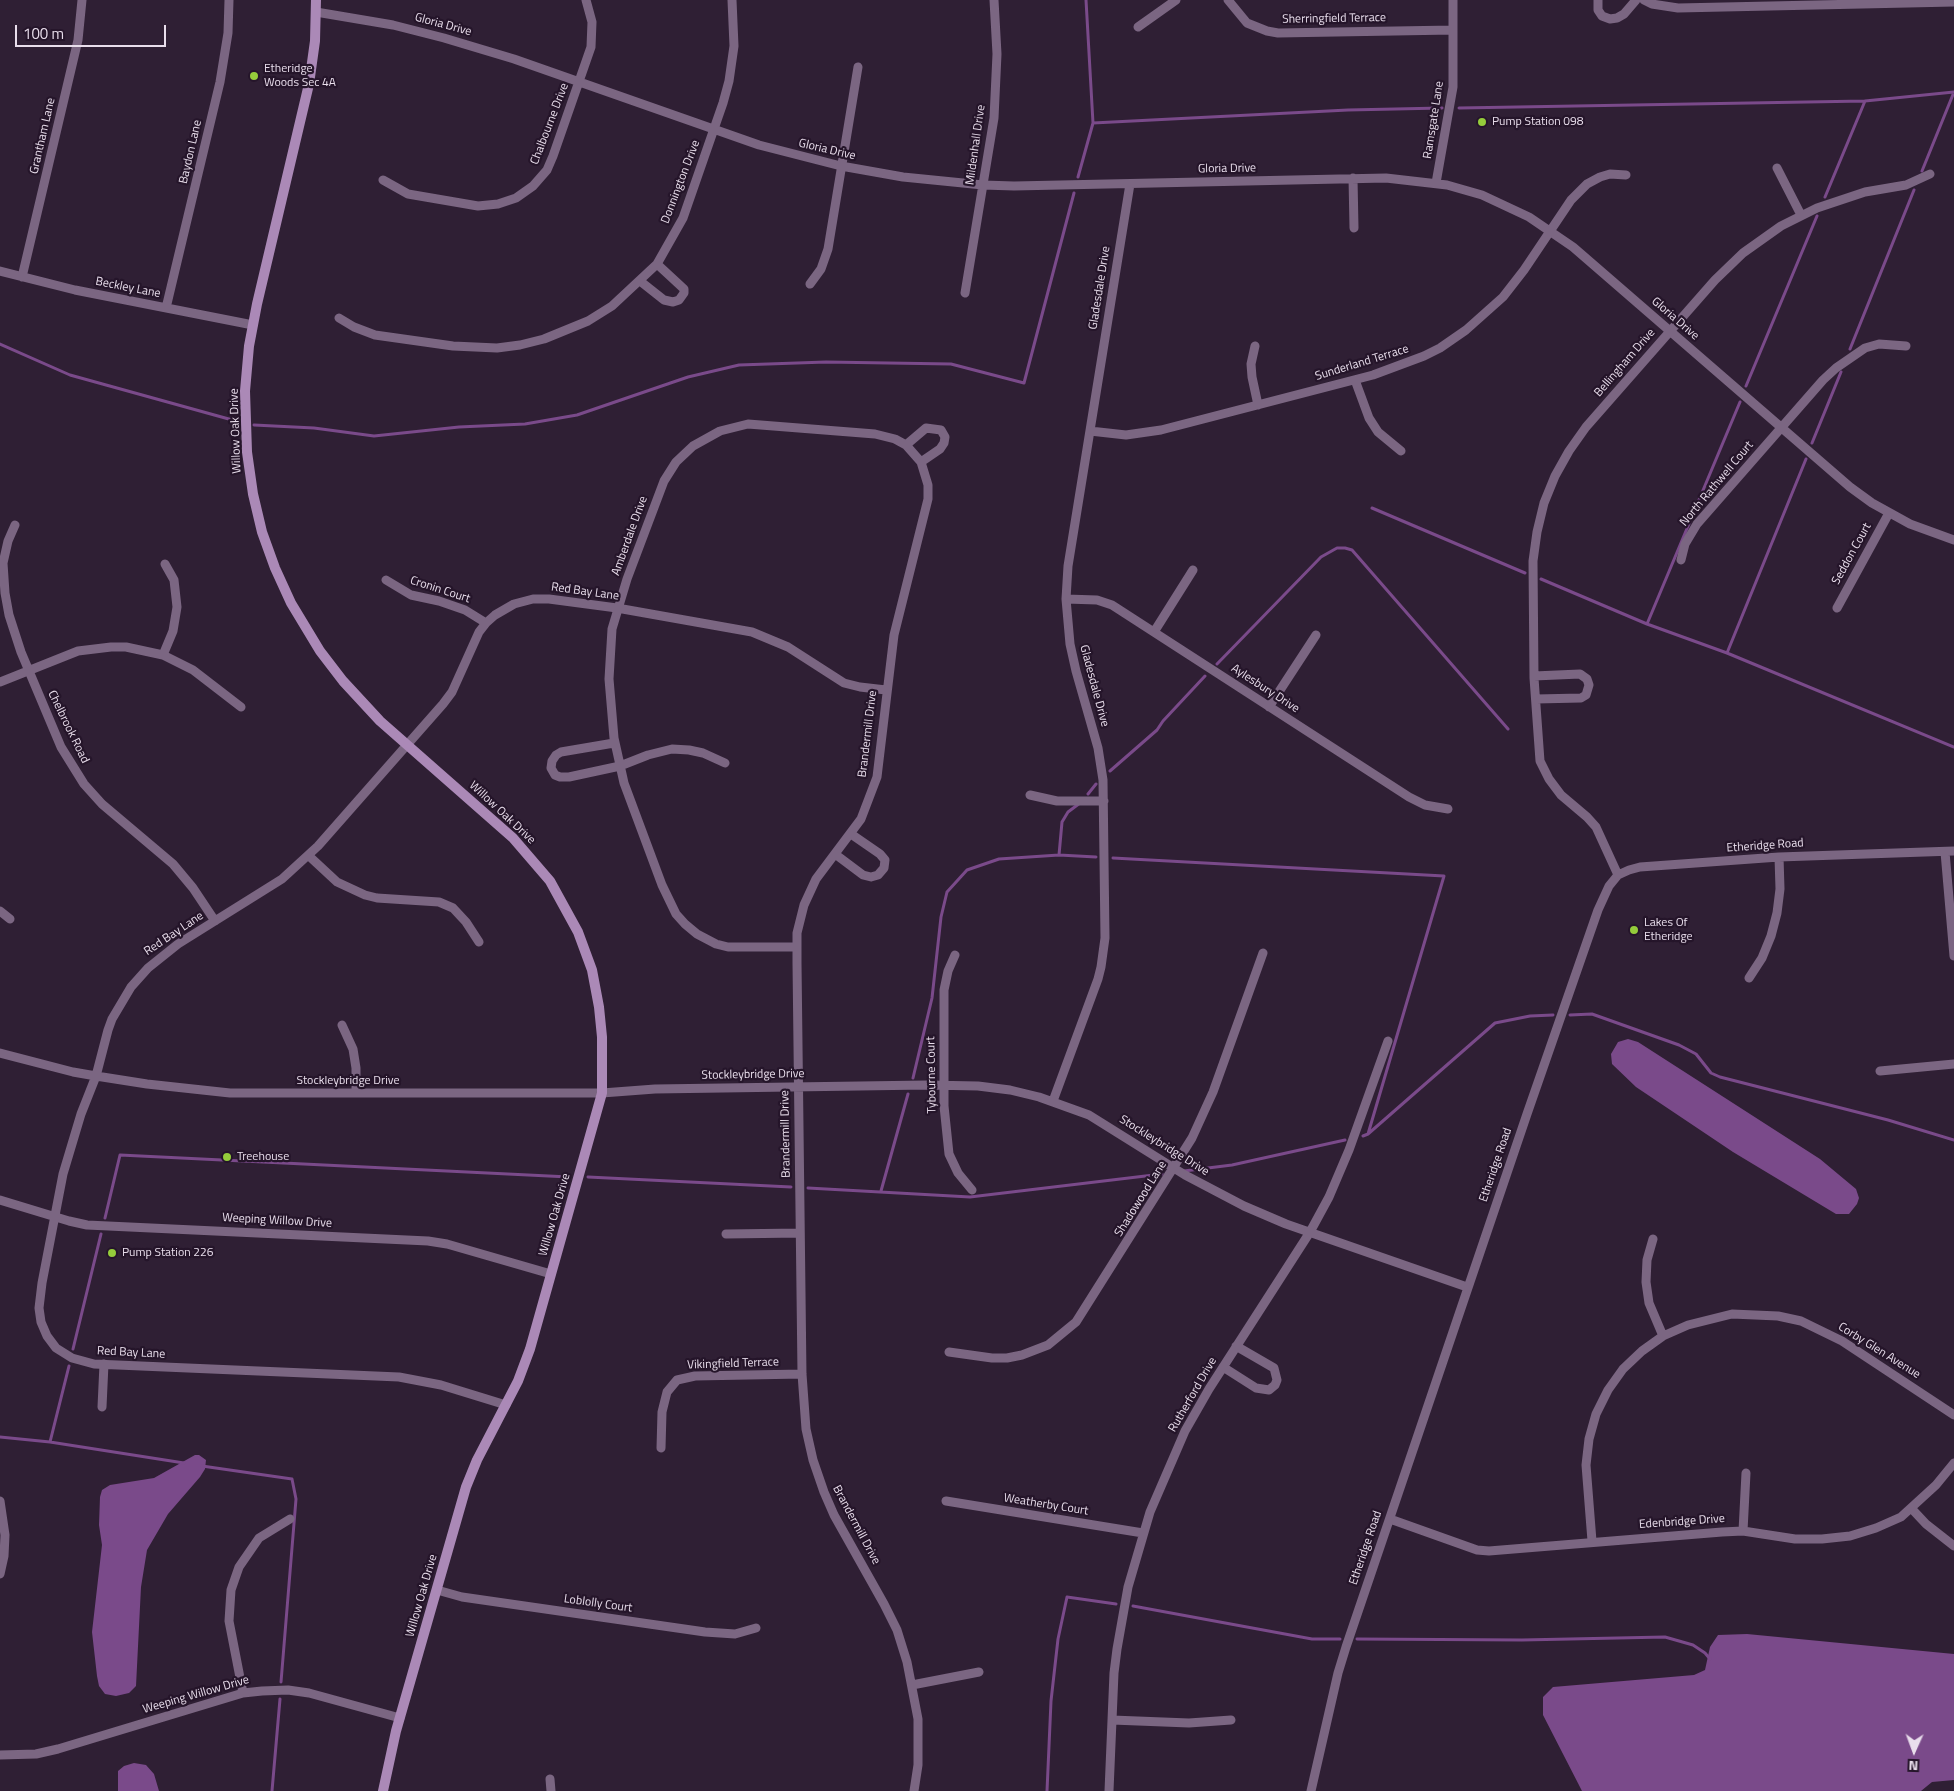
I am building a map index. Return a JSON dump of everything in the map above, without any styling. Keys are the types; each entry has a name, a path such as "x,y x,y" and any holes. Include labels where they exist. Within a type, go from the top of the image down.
{"street":[{"name":"Grantham Lane","path":"22,277 78,40 82,0"},
{"name":"Baydon Lane","path":"166,308 225,60 229,0"},
{"name":"Willow Oak Drive","path":"316,0 312,65 306,101 253,325 245,391 246,452 253,494 268,550 291,603 320,652 343,681 407,745 513,838 550,881 578,932 592,970 600,1007 602,1037 602,1093 530,1349 518,1381 477,1460 466,1487 388,1760 383,1791"},
{"name":"Chalbourne Drive","path":"383,180 408,194 478,206 498,204 516,198 533,186 547,170 579,82 592,38 592,22 586,0"},
{"name":"Donnington Drive","path":"339,318 354,328 375,335 481,348 512,346 544,339 588,321 612,306 657,264 683,218 723,103 732,69 734,46 732,0"},
{"name":"Mildenhall Drive","path":"965,293 994,118 996,83 994,0"},
{"path":"1138,27 1176,0"},
{"name":"Sherringfield Terrace","path":"1228,0 1247,23 1262,30 1278,33 1454,30"},
{"name":"Ramsgate Lane","path":"1436,183 1453,87 1453,0"},
{"path":"1598,0 1598,10 1602,16 1610,19 1624,14 1636,0"},
{"path":"1644,0 1652,4 1678,8 1750,3 1954,2"},
{"name":"Gloria Drive","path":"316,12 393,25 444,38 514,59 794,155 904,177 983,186 1353,178 1408,179 1436,183 1482,195 1515,209 1551,230 1573,247 1850,487 1889,513 1910,524 1954,540"},
{"path":"810,284 821,270 826,256 858,67"},
{"path":"1778,168 1801,215"},
{"name":"Sunderland Terrace","path":"1090,431 1134,435 1161,430 1355,380 1408,363 1440,348 1466,330 1503,297 1572,200 1587,184 1610,174 1626,175"},
{"name":"Bellingham Drive","path":"1618,874 1596,828 1587,817 1561,795 1549,779 1540,761 1534,676 1533,561 1537,532 1551,485 1569,450 1586,427 1715,280 1762,238 1801,215 1847,197 1906,185 1930,174"},
{"path":"1353,178 1354,228"},
{"name":"Gladesdale Drive","path":"1053,1101 1098,979 1102,959 1105,919 1102,764 1070,644 1066,599 1068,566 1130,184"},
{"path":"640,281 664,300 674,302 679,300 684,293 684,289 657,264"},
{"name":"Beckley Lane","path":"0,271 75,290 253,325"},
{"name":"North Rathwell Court","path":"1681,560 1685,544 1697,524 1823,380 1844,361 1865,348 1879,344 1906,346"},
{"path":"1254,346 1251,364 1258,405"},
{"path":"1355,380 1369,418 1382,437 1401,451"},
{"name":"Amberdale Drive","path":"797,947 728,947 716,944 697,934 676,914 666,893 624,783 614,743 609,679 612,629 617,608 664,481 676,462 706,437 734,426 761,424 876,434 895,439 915,453"},
{"path":"906,445 926,428 941,430 945,437 944,443 940,449 921,462"},
{"name":"Brandermill Drive","path":"914,1791 918,1719 907,1662 897,1630 834,1515 824,1492 813,1460 806,1428 802,1374 797,947 800,918 816,879 861,819 873,792 877,777 894,636 928,498 928,485 921,462 915,453"},
{"name":"Seddon Court","path":"1837,608 1889,513"},
{"name":"Chelbrook Road","path":"15,525 4,557 5,593 14,634 61,747 84,784 102,804 173,864 193,888 215,921"},
{"path":"163,655 173,631 177,608 174,580 165,564"},
{"path":"1154,632 1193,570"},
{"name":"Cronin Court","path":"386,580 411,595 439,601 465,610 486,623"},
{"name":"Red Bay Lane","path":"506,1404 441,1385 399,1377 104,1364 82,1362 62,1352 47,1336 41,1322 39,1308 42,1283 63,1174 96,1076 108,1030 131,987 148,968 178,944 282,879 309,856 452,692 479,632 486,623 495,614 514,604 533,599 550,599 617,608 752,632 788,647 844,683 886,690"},
{"name":"Aylesbury Drive","path":"1066,599 1097,600 1112,605 1409,797 1425,805 1448,809"},
{"path":"1269,707 1316,635"},
{"path":"0,682 62,656 86,649 126,647 163,655 193,670 241,707"},
{"path":"1534,676 1580,674 1587,679 1589,685 1586,695 1581,698 1536,699"},
{"path":"614,743 561,752 552,761 551,768 555,775 569,777 620,766 648,755 672,749 703,752 725,763"},
{"path":"1030,795 1057,801 1104,801"},
{"path":"835,854 863,875 871,877 878,875 884,868 885,860 880,854 851,834"},
{"path":"1949,851 1954,956"},
{"name":"Etheridge Road","path":"1311,1791 1338,1674 1468,1286 1598,910 1609,886 1618,874 1640,867 1779,857 1949,851"},
{"path":"309,856 337,882 366,895 377,898 439,902 453,908 466,922 479,942"},
{"path":"1748,978 1762,958 1773,928 1780,889 1779,857"},
{"path":"0,911 10,920"},
{"name":"Shadowood Lane","path":"949,1352 992,1358 1007,1358 1032,1352 1056,1340 1076,1322 1175,1168 1192,1138 1213,1092 1263,954"},
{"name":"Tybourne Court","path":"955,955 946,978 944,990 944,1106 949,1154 958,1173 972,1190"},
{"path":"342,1025 354,1050 356,1093"},
{"name":"Rutherford Drive","path":"1109,1791 1114,1673 1121,1624 1128,1587 1143,1533 1158,1492 1185,1431 1236,1346 1310,1232 1329,1197 1349,1150 1388,1041"},
{"name":"Stockleybridge Drive","path":"0,1053 96,1076 147,1084 230,1093 602,1093 655,1090 945,1085 978,1086 1010,1090 1053,1101 1089,1115 1213,1191 1244,1206 1310,1232 1468,1286"},
{"path":"1880,1071 1954,1064"},
{"name":"Weeping Willow Drive","path":"0,1200 54,1217 78,1223 104,1226 428,1241 447,1244 551,1274"},
{"path":"726,1234 800,1233"},
{"path":"1653,1239 1647,1260 1646,1282 1649,1303 1663,1336"},
{"name":"Corby Glen Avenue","path":"1592,1541 1586,1465 1588,1439 1596,1414 1608,1390 1623,1369 1642,1351 1663,1336 1688,1325 1732,1314 1778,1316 1800,1321 1842,1341 1954,1414"},
{"path":"1223,1367 1256,1388 1268,1390 1275,1385 1277,1380 1274,1368 1236,1346"},
{"path":"102,1407 104,1364"},
{"name":"Vikingfield Terrace","path":"661,1448 662,1412 667,1392 676,1380 695,1376 802,1374"},
{"name":"Edenbridge Drive","path":"1390,1518 1477,1550 1489,1551 1592,1541 1743,1531 1822,1540 1850,1536 1876,1528 1901,1517 1936,1485 1954,1463"},
{"path":"1743,1531 1746,1473"},
{"path":"0,1501 5,1535 4,1556 0,1574"},
{"name":"Weatherby Court","path":"946,1501 1143,1533"},
{"path":"1911,1508 1926,1524 1954,1546"},
{"path":"243,1693 229,1622 231,1590 239,1567 260,1538 290,1519"},
{"name":"Loblolly Court","path":"437,1590 462,1597 705,1632 726,1634 756,1628"},
{"path":"912,1685 978,1672"},
{"name":"Weeping Willow Drive","path":"0,1755 36,1754 58,1750 243,1693 281,1690 309,1693 400,1718"},
{"path":"1112,1720 1189,1723 1231,1720"},
{"path":"550,1778 551,1791"}],"shaded area":[{"path":"1628,1039 1638,1042 1820,1159 1856,1189 1859,1198 1857,1204 1849,1214 1836,1214 1733,1152 1636,1087 1612,1064 1611,1054 1618,1042"},
{"path":"195,1455 199,1455 206,1460 205,1469 168,1514 147,1550 141,1587 136,1686 129,1693 116,1696 105,1694 99,1686 92,1632 102,1545 99,1525 102,1490 110,1485 154,1478"},
{"path":"1747,1634 1954,1654 1954,1780 1932,1782 1921,1791 1582,1791 1543,1715 1543,1697 1553,1687 1694,1675 1705,1670 1710,1647 1718,1635"},
{"path":"134,1763 146,1765 154,1774 159,1791 118,1791 118,1771 124,1766"}],"waterway":[{"path":"1078,177 1093,123 1086,0"},
{"path":"1459,108 1865,101 1954,92 1922,171"},
{"path":"1825,197 1865,101"},
{"path":"1093,123 1348,110 1442,108"},
{"path":"1850,349 1914,190"},
{"path":"254,425 314,428 374,436 459,427 525,424 577,415 688,377 739,365 826,362 951,364 1024,383 1074,193"},
{"path":"1746,386 1817,216"},
{"path":"0,344 70,375 236,421"},
{"path":"1812,443 1841,372"},
{"path":"1647,624 1740,402"},
{"path":"1727,653 1806,459"},
{"path":"1372,508 1525,573"},
{"path":"1217,664 1321,557 1337,548 1345,548 1352,550 1508,729"},
{"path":"1541,579 1647,624 1727,653 1954,747"},
{"path":"1110,771 1157,730 1205,676"},
{"path":"1088,794 1096,784"},
{"path":"1059,855 1062,822 1068,812 1080,803"},
{"path":"913,1078 932,998 941,917 947,892 967,870 999,859 1059,855 1096,857"},
{"path":"1113,858 1444,876 1368,1134"},
{"path":"1570,1015 1592,1014 1679,1045 1696,1054 1711,1073 1720,1077 1888,1120 1954,1140"},
{"path":"1363,1136 1368,1134 1495,1023 1530,1016 1553,1015"},
{"path":"881,1191 908,1094"},
{"path":"1184,1171 1232,1165 1345,1140"},
{"path":"105,1218 120,1155 569,1177"},
{"path":"808,1188 970,1197 1162,1174"},
{"path":"588,1177 791,1187"},
{"path":"73,1349 101,1234"},
{"path":"50,1442 69,1366"},
{"path":"0,1437 50,1442 184,1463"},
{"path":"202,1466 292,1479 296,1499 281,1682"},
{"path":"1047,1791 1051,1701 1058,1639 1067,1597 1116,1604"},
{"path":"1133,1606 1312,1639 1340,1639"},
{"path":"1357,1639 1522,1640 1665,1637 1693,1645 1710,1659"},
{"path":"272,1791 280,1699"}],"place":[{"name":"Etheridge Woods Sec 4A","path":"254,76"},
{"name":"Pump Station 098","path":"1482,122"},
{"name":"Lakes Of Etheridge","path":"1634,930"},
{"name":"Treehouse","path":"227,1157"},
{"name":"Pump Station 226","path":"112,1253"}]}
